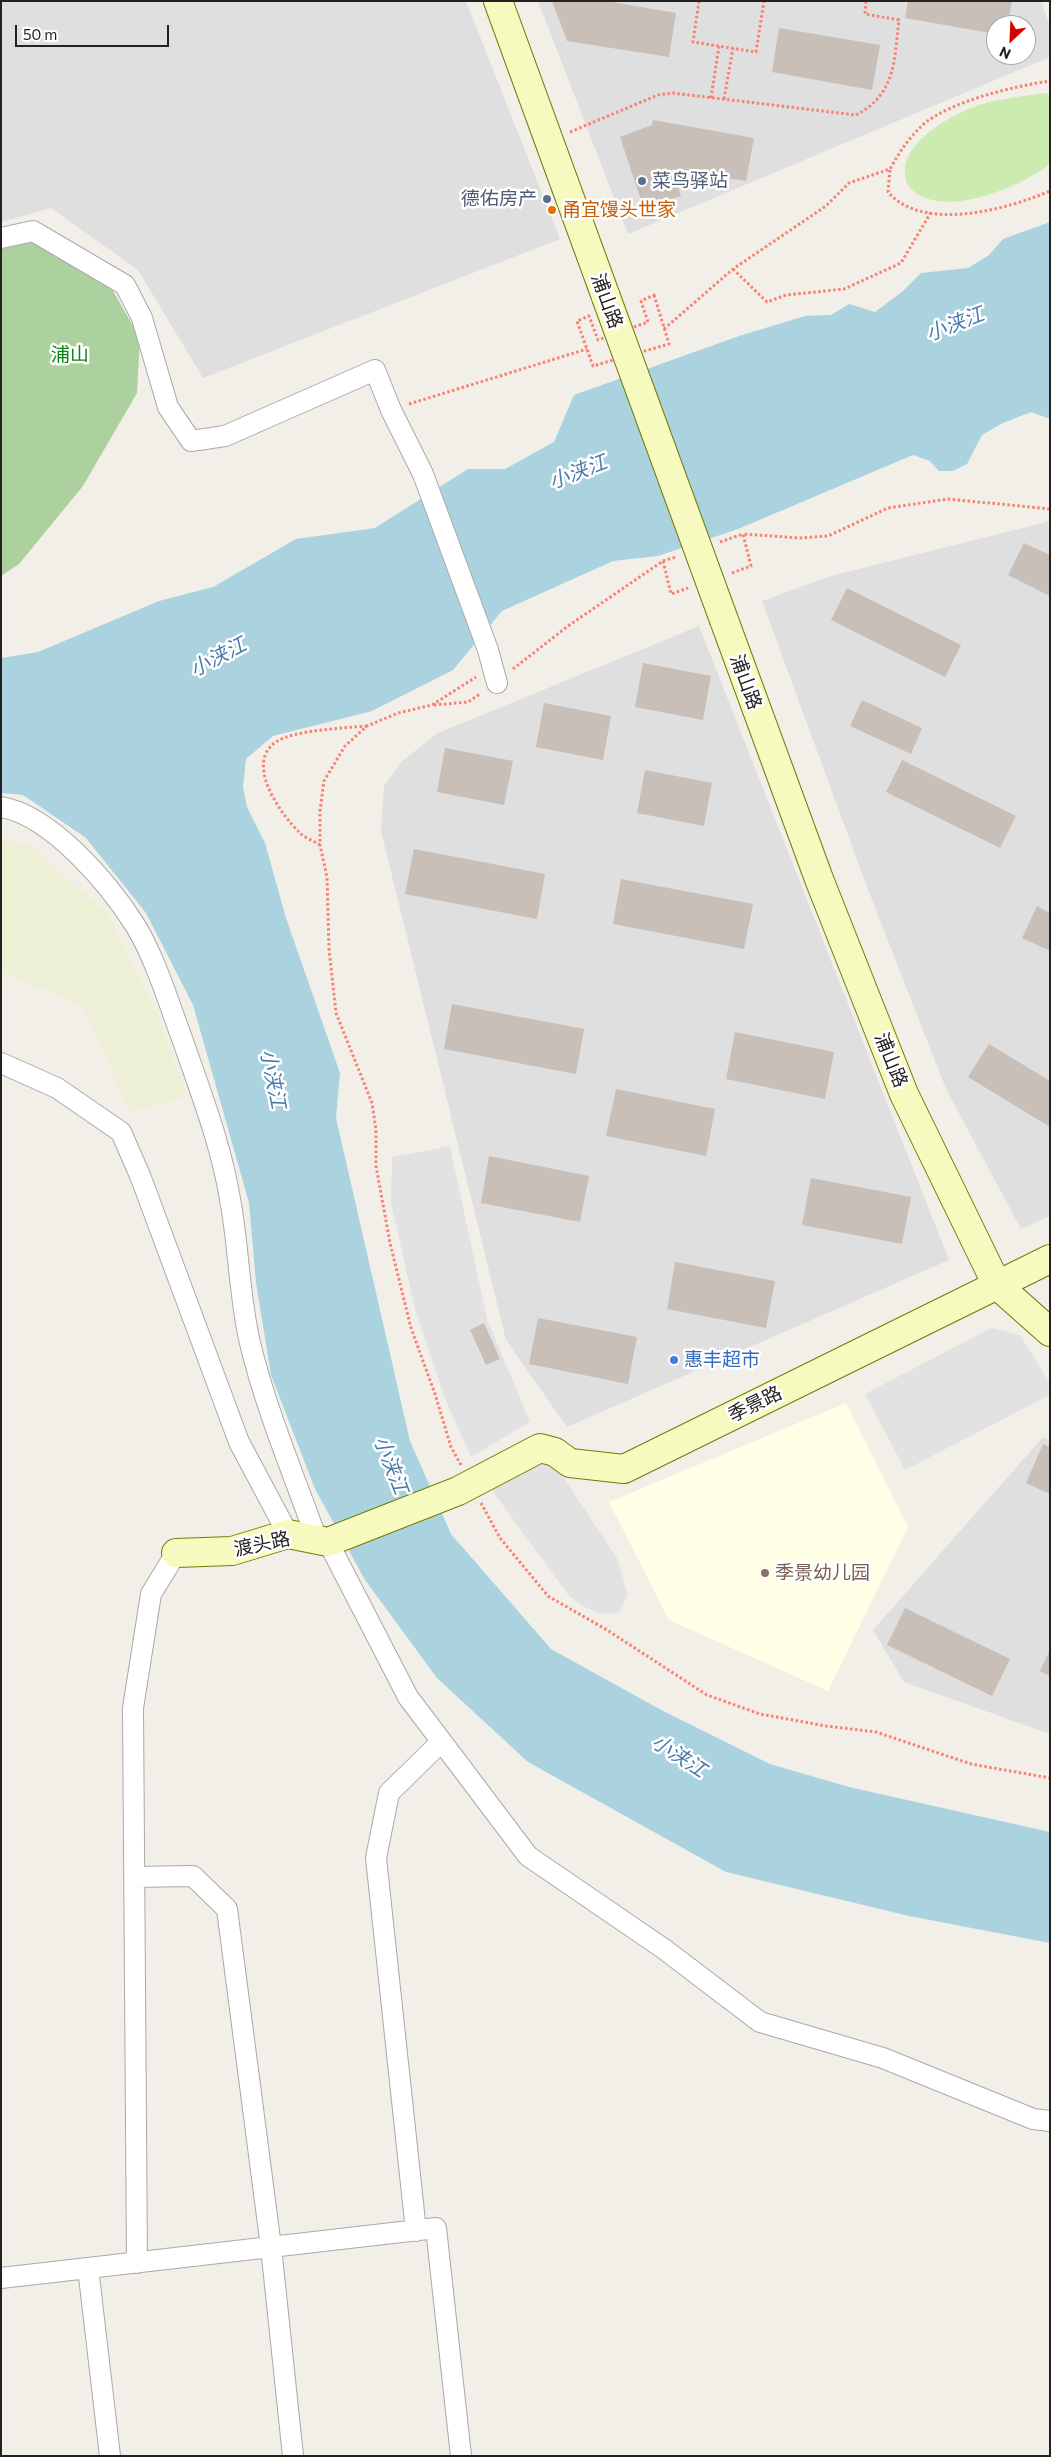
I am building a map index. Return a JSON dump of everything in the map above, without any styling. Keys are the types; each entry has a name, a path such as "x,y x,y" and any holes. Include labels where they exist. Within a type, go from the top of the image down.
{"street":[{"name":"浦山路","path":"498,1 819,879 904,1094 997,1285 1050,1332"},
{"path":"1,238 33,231 125,285 142,318 168,407 191,442 225,436 375,370 391,410 423,474 493,666"},
{"path":"1,807 15,809 50,831 96,872 136,926 164,989 214,1128 230,1198 250,1343 272,1414 323,1541 408,1697 528,1856 664,1949 760,2022 883,2058 1033,2119 1050,2121"},
{"path":"1,1062 57,1088 121,1132 141,1178 239,1442 288,1534"},
{"name":"季景路","path":"464,1487 540,1448 555,1452 570,1463 624,1469 1050,1260"},
{"path":"323,1541 464,1487"},
{"name":"渡头路","path":"176,1553 232,1551 288,1534 323,1541"},
{"path":"138,2263 132,1708 151,1594 176,1553"},
{"path":"416,2231 376,1858 389,1793 441,1742"},
{"path":"134,1878 193,1876 226,1909 271,2247 293,2456"},
{"path":"1,2278 436,2228 461,2456"},
{"path":"88,2268 110,2456"}],"path":[{"path":"699,1 693,42 756,52 764,1"},
{"path":"548,140 658,95 672,93 856,115 871,107 886,90 893,68 899,20 864,14 866,1"},
{"path":"711,98 719,46"},
{"path":"724,99 732,48"},
{"path":"1050,81 1026,84 983,97 942,113 927,122 914,133 901,149 890,169 888,192 896,202 907,208 932,212 973,214 1028,200 1050,191"},
{"path":"664,329 733,269 826,206 849,183 890,169"},
{"path":"733,269 768,302 786,295 844,289 901,263 932,212"},
{"path":"593,366 577,321 589,316 598,340 619,333 648,322 641,301 654,295 669,344"},
{"path":"391,410 587,349"},
{"path":"493,666 508,672 568,626 663,561 671,594 710,582 751,566 743,534 800,538 828,536 888,508 948,500 1050,509"},
{"path":"432,705 493,666"},
{"path":"320,844 302,835 276,803 265,778 264,758 276,742 297,735 367,726 398,713 432,705 468,702 493,666"},
{"path":"367,726 345,746 324,781 320,811 320,844 327,877 329,949 336,1013 372,1103 376,1130 376,1166 390,1243 411,1328 435,1394 464,1487 500,1538 548,1596 606,1630 707,1695 760,1714 826,1726 876,1732 971,1764 1050,1778"}],"shaded area":[{"path":"1,1 466,1 560,239 203,378 138,270 51,208 1,222"},
{"path":"538,1 1041,1 1050,26 1050,57 1036,63 1036,15 986,15 986,65 1031,65 628,234"},
{"path":"1050,521 1050,1216 1021,1229 946,1089 867,887 762,601 831,576"},
{"path":"699,626 949,1260 567,1427 506,1340 381,831 384,786 402,761 438,733"},
{"path":"1,839 31,846 109,915 156,1010 187,1096 130,1113 83,1006 1,972"},
{"path":"450,1146 487,1319 530,1422 471,1457 445,1399 415,1309 391,1203 392,1157"},
{"path":"991,1328 1020,1335 1050,1383 1050,1395 905,1470 865,1394"},
{"name":"季景幼儿园","path":"846,1403 908,1527 828,1691 669,1620 609,1502"},
{"path":"1043,1437 1050,1440 1050,1734 904,1682 873,1630"},
{"path":"548,1454 617,1558 628,1595 618,1613 601,1614 585,1607 569,1596 486,1482"}],"green space":[{"path":"1045,93 1050,95 1050,164 1037,173 1001,190 981,197 960,201 941,201 924,197 910,188 905,172 907,159 913,148 923,138 946,120 982,104"},
{"name":"浦山","path":"43,240 109,284 140,338 137,393 83,486 19,564 1,576 1,249"}],"water":[{"name":"小浃江","path":"1050,222 1050,419 1031,412 1003,423 982,435 967,464 953,471 939,471 930,461 913,455 738,529 658,556 613,561 502,611 453,670 372,711 273,736 246,759 243,787 247,807 265,843 286,918 340,1073 336,1118 410,1441 451,1534 551,1649 663,1711 770,1764 849,1787 1050,1832 1050,1943 909,1916 726,1872 528,1762 437,1678 365,1580 315,1489 271,1375 256,1283 249,1203 193,1005 146,913 86,838 23,795 1,793 1,658 38,652 159,601 213,587 296,539 375,528 468,469 505,469 554,442 574,395 739,336 805,316 831,315 849,304 875,312 903,291 921,273 968,268 989,255 1003,239"}],"building":[{"path":"552,1 606,1 676,13 669,57 567,41"},
{"path":"908,1 1012,1 1010,15 986,15 986,32 905,18"},
{"path":"779,28 880,45 872,90 772,72"},
{"path":"653,120 754,138 746,181 672,169 681,196 644,209 620,137 652,125"},
{"path":"1024,543 1050,555 1050,596 1008,575"},
{"path":"847,588 961,645 945,677 831,620"},
{"path":"643,663 711,676 703,720 635,707"},
{"path":"862,700 922,728 911,754 850,726"},
{"path":"544,703 611,716 603,760 536,747"},
{"path":"445,748 513,761 504,805 437,792"},
{"path":"902,760 1016,816 1000,848 886,792"},
{"path":"645,770 712,783 704,826 637,813"},
{"path":"414,849 545,874 537,919 405,894"},
{"path":"621,879 753,904 744,949 613,924"},
{"path":"1037,906 1050,913 1050,951 1022,938"},
{"path":"452,1004 584,1029 576,1074 444,1049"},
{"path":"735,1032 834,1052 825,1099 726,1079"},
{"path":"989,1044 1050,1081 1050,1127 968,1077"},
{"path":"616,1089 715,1109 706,1156 606,1136"},
{"path":"489,1156 589,1176 580,1222 481,1203"},
{"path":"811,1178 911,1197 902,1244 802,1225"},
{"path":"675,1262 775,1281 766,1328 667,1309"},
{"path":"538,1318 637,1337 628,1384 529,1364"},
{"path":"484,1323 500,1359 486,1365 470,1330"},
{"path":"1043,1444 1050,1447 1050,1494 1026,1483"},
{"path":"905,1608 1010,1659 992,1696 887,1645"},
{"path":"1050,1650 1050,1676 1040,1671"}],"place":[{"name":"菜鸟驿站","path":"642,181"},
{"name":"德佑房产","path":"547,199"},
{"name":"甬宜馒头世家","path":"552,210"},
{"name":"惠丰超市","path":"674,1360"},
{"name":"季景幼儿园","path":"765,1573"}]}
